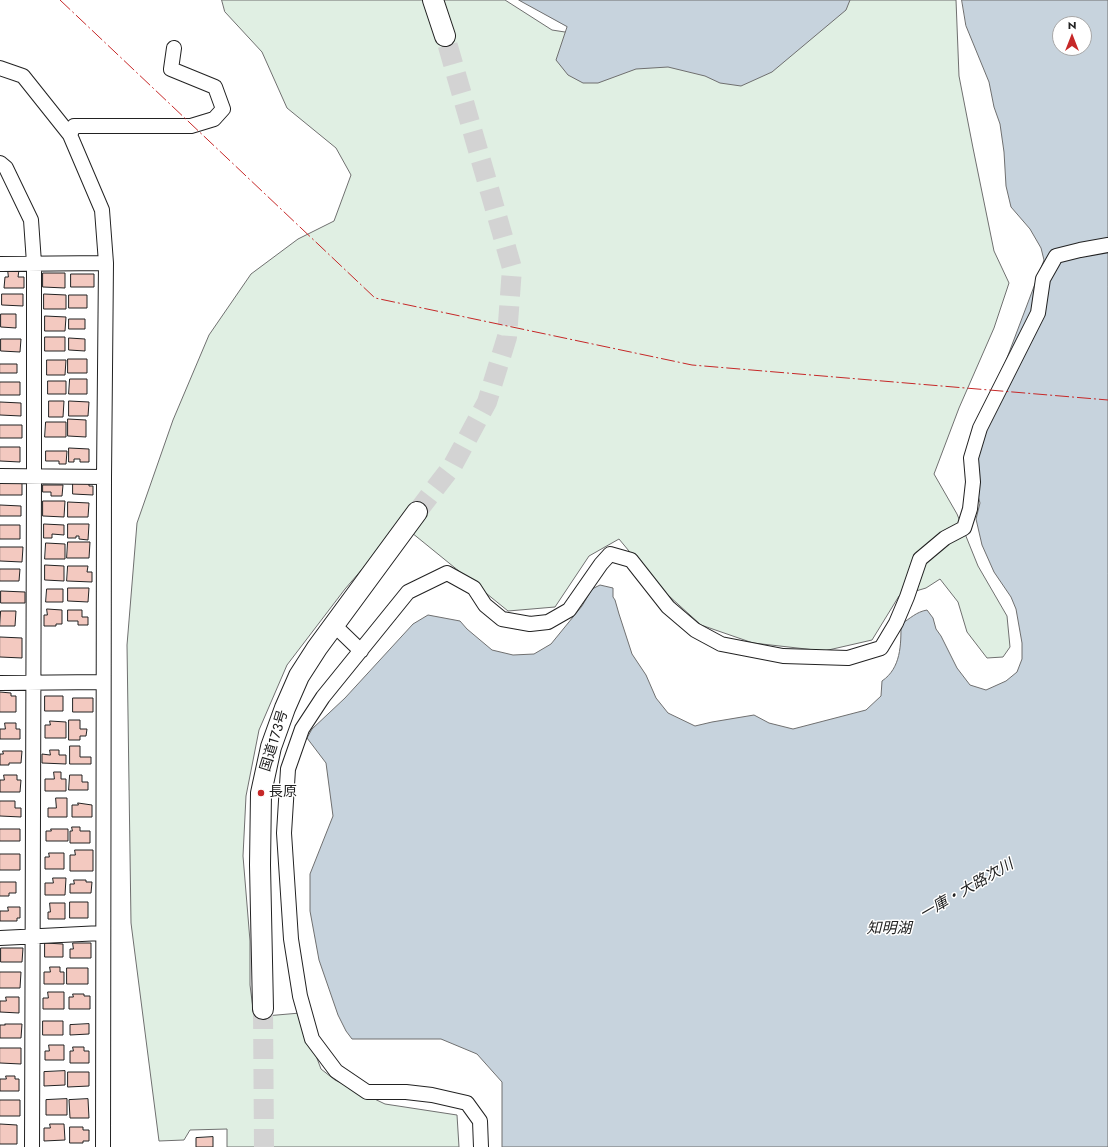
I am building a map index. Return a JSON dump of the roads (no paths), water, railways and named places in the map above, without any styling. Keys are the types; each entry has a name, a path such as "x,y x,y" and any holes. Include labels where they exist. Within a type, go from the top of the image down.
{"highway":[{"path":"433,0 446,36"},
{"name":"国道173号","path":"263,1010 260,865 261,793 271,747 285,708 299,676 317,648 417,512"}],"street":[{"path":"70,134 74,126 191,126 214,118 223,109 215,87 171,69 174,48"},
{"path":"0,68 23,76 70,134 102,210 106,263 102,933 103,1147"},
{"path":"0,163 6,168 31,220 34,263 32,1147"},
{"path":"481,1147 480,1121 468,1103 432,1095 406,1092 367,1092 336,1071 312,1039 300,996 291,939 284,833 288,769 302,729 323,697 408,592 447,573 474,588 485,605 502,619 530,624 548,622 569,610 601,564 610,554 631,560 668,607 695,630 721,644 783,656 848,658 881,648 896,623 920,559 945,538 964,528 970,509 972,489 971,458 980,428 1038,313 1043,279 1056,256 1108,245"},
{"path":"0,264 106,263"},
{"path":"0,476 104,477"},
{"path":"334,625 361,651"},
{"path":"0,683 103,682"},
{"path":"0,938 102,933"}],"water":[{"path":"519,0 850,0 846,10 772,72 741,86 720,83 705,76 668,67 636,69 598,83 583,83 568,75 556,60 567,27"},
{"name":"知明湖","path":"962,0 1108,0 1108,1147 502,1147 502,1082 477,1054 441,1039 352,1039 338,1015 319,960 310,911 310,874 333,816 326,763 307,738 312,729 345,698 413,624 428,615 460,621 467,629 492,650 513,655 534,654 551,644 582,606 592,589 600,585 613,588 613,597 632,654 646,675 656,698 668,713 695,726 754,715 769,723 793,729 866,710 881,696 882,681 893,670 899,656 901,624 917,614 927,610 933,618 936,629 957,668 970,685 986,690 1006,681 1017,672 1022,659 1022,643 1016,609 1011,597 994,572 982,545 976,519 980,503 968,459 971,438 1007,358 1044,260 1041,248 1030,229 1011,207 1006,186 1004,152 1000,124 994,107 989,82 966,26"}],"tunnel":[{"path":"417,512 453,465 487,402 507,337 512,268 445,36"},
{"path":"263,1009 264,1147"}],"place":[{"name":"長原","path":"261,793"}],"water label":[{"name":"一庫・大路次川","path":"967,890"}]}
